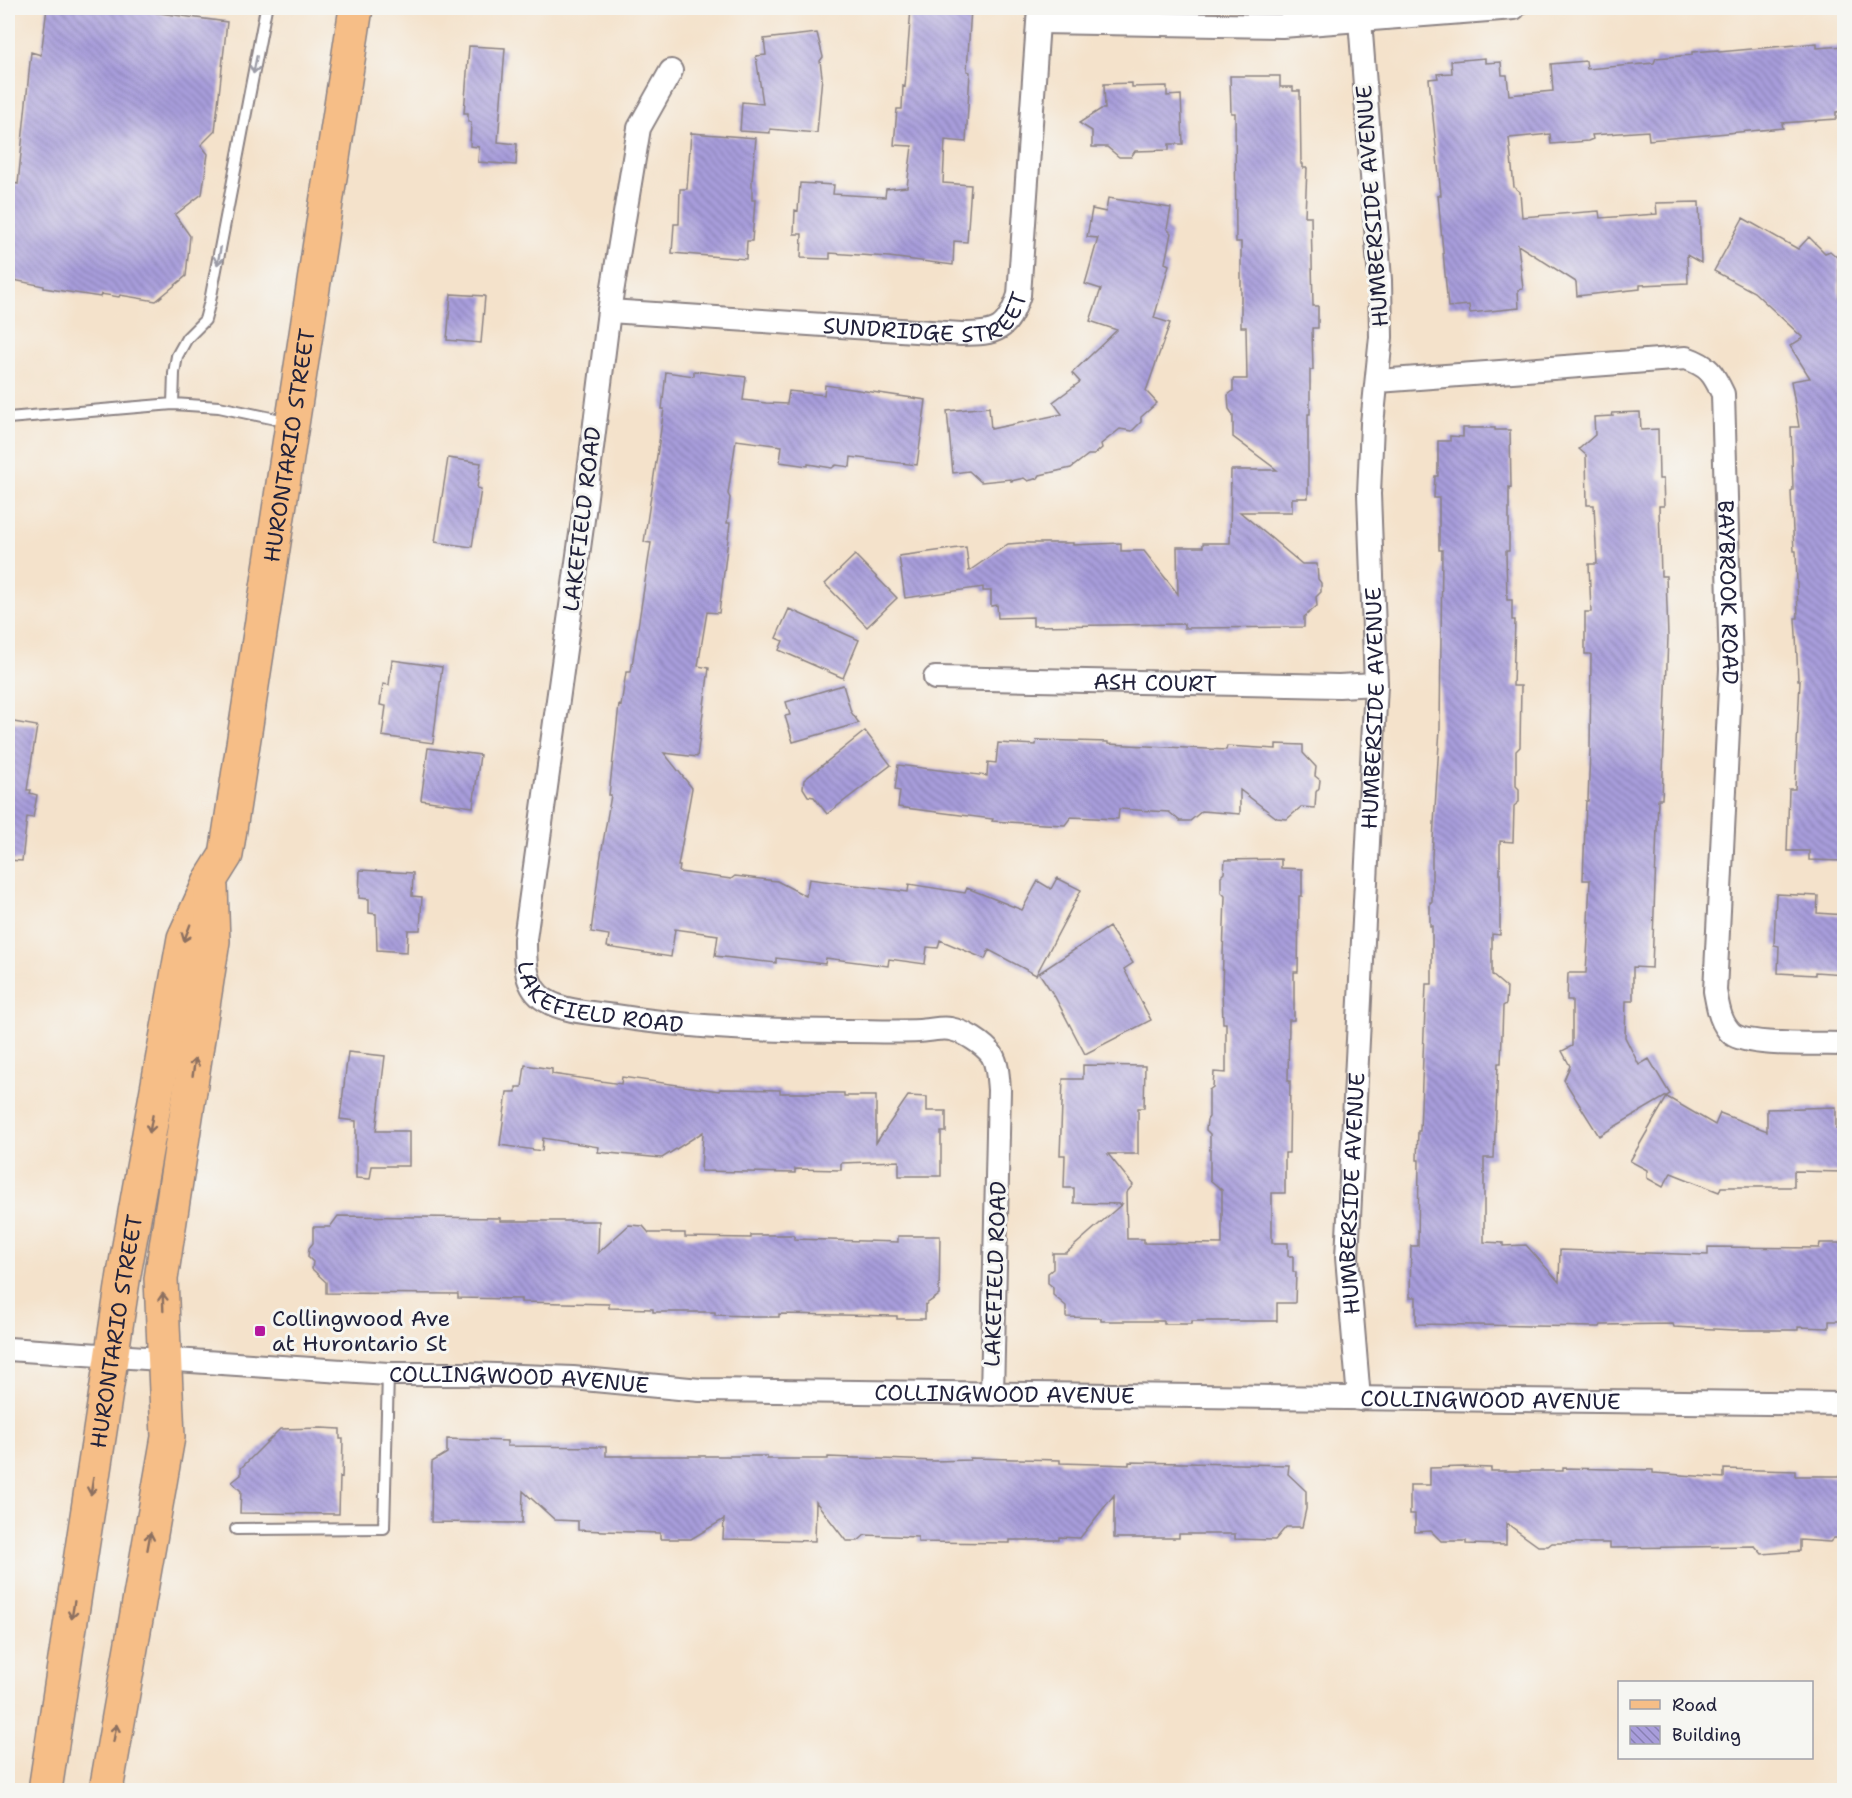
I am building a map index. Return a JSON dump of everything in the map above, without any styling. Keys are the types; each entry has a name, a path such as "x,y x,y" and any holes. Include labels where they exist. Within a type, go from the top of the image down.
{"main road":[{"name":"HURONTARIO STREET","path":"45,1791 126,1263 184,938 211,879 226,855 356,8"},
{"name":"HURONTARIO STREET","path":"106,1791 168,1437 161,1279 213,941 211,879"}],"street":[{"path":"1039,15 1282,26 1514,8"},
{"name":"SUNDRIDGE STREET","path":"609,310 961,334 986,334 1004,326 1014,310 1018,295 1039,15"},
{"name":"HUMBERSIDE AVENUE","path":"1359,1399 1347,1257 1376,684 1369,494 1372,424 1381,338 1380,280 1360,20"},
{"name":"LAKEFIELD ROAD","path":"671,71 639,128 609,310 584,512 525,939 525,966 531,984 544,1000 568,1009 723,1029 773,1031 950,1029 982,1045 992,1056 998,1072 999,1090 992,1394"},
{"name":"BAYBROOK ROAD","path":"1378,381 1686,358 1702,363 1714,375 1723,394 1731,669 1715,991 1719,1015 1732,1034 1747,1041 1845,1044"},
{"name":"ASH COURT","path":"935,678 1339,686 1376,684"},
{"name":"COLLINGWOOD AVENUE","path":"8,1349 388,1374 573,1378 700,1390 1845,1404"}],"lane":[{"path":"173,404 177,356 187,338 205,320 210,301 266,8"},
{"path":"8,418 173,404 219,407 293,423"},
{"path":"236,1528 384,1528 388,1374"}],"building":[{"path":"47,8 152,8 152,12 227,22 215,131 201,145 208,154 202,194 175,215 190,236 186,276 156,301 120,295 119,297 101,294 100,297 44,288 44,286 8,279 8,182 18,184 31,52 41,55"},
{"path":"911,8 971,8 966,142 945,140 943,183 971,185 967,242 954,241 953,265 830,253 830,259 801,258 802,234 794,234 795,210 798,211 800,183 834,185 833,194 885,197 886,189 907,187 912,146 894,145 897,109 902,109 903,86 905,87"},
{"path":"817,33 823,57 820,61 822,76 817,133 770,129 770,133 740,131 742,102 763,104 756,56 766,55 764,39"},
{"path":"1817,43 1817,48 1845,46 1845,111 1836,112 1836,119 1782,123 1783,128 1649,140 1648,131 1592,135 1593,139 1588,141 1551,144 1550,134 1509,138 1514,187 1520,192 1522,217 1599,211 1600,218 1657,214 1656,203 1699,202 1701,263 1687,255 1688,283 1640,285 1640,289 1577,296 1576,282 1518,245 1523,289 1518,290 1519,308 1470,313 1469,305 1448,307 1438,195 1441,195 1429,79 1438,78 1437,74 1452,73 1451,61 1485,58 1485,63 1501,62 1502,75 1507,75 1509,95 1553,91 1551,64 1586,61 1587,69 1654,63 1656,58 1692,55 1692,52 1718,50 1719,52"},
{"path":"469,46 505,48 498,142 517,144 516,165 478,162 479,147 470,146 471,122 468,122 468,113 464,113"},
{"path":"1230,76 1280,76 1280,87 1293,87 1293,91 1300,91 1301,164 1303,168 1307,168 1305,216 1311,216 1313,306 1318,306 1318,328 1312,328 1313,370 1310,370 1310,414 1308,414 1308,498 1292,498 1292,512 1240,512 1302,564 1317,564 1321,592 1316,597 1317,606 1304,617 1304,627 1184,628 1184,624 1033,626 1033,617 998,618 997,605 991,606 991,591 983,591 983,587 905,598 899,556 966,547 969,571 1008,544 1021,543 1073,543 1073,545 1121,543 1121,551 1144,551 1178,594 1177,547 1203,547 1203,543 1230,543 1231,470 1277,470 1233,437 1233,415 1229,409 1228,395 1233,391 1233,379 1247,379 1246,327 1241,327 1241,242 1236,242 1235,113 1231,113"},
{"path":"1132,83 1132,87 1167,86 1167,96 1181,95 1183,144 1169,144 1169,150 1135,151 1131,157 1119,157 1107,147 1092,147 1092,131 1079,123 1101,109 1105,109 1104,84"},
{"path":"691,133 756,138 752,181 752,200 755,200 752,241 747,241 746,259 672,253 674,224 679,224 680,189 687,189"},
{"path":"1108,198 1171,208 1167,229 1171,233 1165,263 1169,265 1154,318 1170,323 1146,391 1157,403 1141,417 1141,422 1132,431 1120,429 1101,444 1102,448 1094,455 1088,455 1071,468 1040,475 1028,481 1024,478 981,482 969,471 953,473 947,411 989,407 991,429 1062,414 1053,402 1080,382 1072,373 1117,330 1090,321 1101,289 1085,284 1098,238 1087,237 1092,209 1106,212"},
{"path":"1743,218 1798,249 1809,237 1825,253 1830,251 1839,259 1839,297 1845,294 1845,861 1809,860 1809,851 1787,851 1789,789 1795,789 1800,680 1798,680 1795,618 1798,618 1796,551 1794,551 1791,491 1793,490 1791,427 1799,427 1791,381 1810,378 1790,346 1803,338 1754,292 1714,271"},
{"path":"451,294 485,296 481,343 447,340"},
{"path":"694,371 746,377 743,400 766,403 787,404 789,391 824,395 825,385 926,400 917,465 851,457 850,467 836,465 832,468 808,464 808,466 780,462 782,446 736,440 728,494 730,498 727,523 730,523 719,613 707,612 698,666 709,668 697,757 664,753 692,788 678,866 680,866 679,872 731,879 735,876 777,881 806,896 809,879 908,892 909,884 965,893 967,888 1022,910 1038,881 1051,889 1057,878 1081,890 1036,975 989,950 985,959 940,940 938,948 927,947 925,964 889,959 888,966 826,958 825,964 776,958 776,963 715,956 718,935 675,929 671,957 607,947 609,935 591,932 611,795 609,795 619,705 621,706 626,672 631,672 651,543 644,542 664,409 662,409 666,372 694,376"},
{"path":"1640,412 1641,430 1658,429 1659,479 1663,479 1664,506 1659,506 1661,576 1666,576 1668,637 1662,799 1658,799 1652,968 1633,967 1633,1001 1626,1001 1625,1037 1639,1065 1649,1059 1670,1094 1599,1136 1564,1080 1570,1066 1562,1051 1572,1046 1572,1000 1567,1000 1568,973 1586,973 1589,922 1590,880 1583,880 1590,751 1591,654 1585,654 1585,612 1591,612 1589,564 1597,564 1594,505 1587,505 1586,455 1579,449 1595,435 1594,417 1613,416 1612,413"},
{"path":"1463,428 1510,430 1511,488 1509,487 1509,551 1506,551 1507,600 1512,600 1512,620 1515,620 1513,686 1521,686 1520,747 1516,751 1516,786 1519,789 1519,802 1514,806 1513,842 1500,841 1500,935 1492,934 1492,975 1507,988 1506,1004 1503,1006 1501,1063 1498,1063 1494,1158 1484,1158 1484,1242 1503,1243 1503,1246 1526,1245 1559,1282 1560,1250 1708,1255 1708,1247 1819,1248 1820,1243 1841,1243 1840,1321 1829,1321 1829,1328 1734,1330 1674,1327 1673,1324 1601,1325 1600,1327 1416,1324 1416,1297 1410,1297 1411,1246 1418,1246 1418,1131 1420,1131 1426,984 1432,984 1430,902 1432,902 1432,856 1440,728 1442,550 1439,550 1439,498 1434,498 1435,476 1438,476 1438,441 1450,441 1450,436 1463,437"},
{"path":"448,458 481,463 477,488 481,489 472,547 435,542"},
{"path":"855,555 897,598 867,627 825,584"},
{"path":"789,609 859,640 843,678 779,650 783,641 776,638"},
{"path":"392,660 442,667 433,743 382,736 386,706 380,705 383,684 389,685"},
{"path":"843,685 851,712 859,723 793,742 785,716 790,715 786,702"},
{"path":"8,721 37,726 27,790 37,795 33,818 27,817 22,861 8,860"},
{"path":"865,731 891,765 827,814 814,797 808,796 803,788 804,780"},
{"path":"1037,740 1226,750 1227,746 1276,749 1276,744 1303,745 1303,753 1316,767 1315,776 1320,780 1316,792 1315,808 1301,807 1287,819 1277,818 1240,790 1240,814 1202,811 1190,821 1180,821 1169,812 1119,809 1118,819 1071,817 1065,825 992,821 993,819 898,807 900,791 895,790 898,765 987,776 988,762 996,763 998,743 1036,745"},
{"path":"428,748 480,755 473,807 421,800"},
{"path":"1281,859 1281,868 1302,869 1302,896 1299,896 1298,972 1294,972 1294,1020 1289,1020 1289,1153 1285,1153 1285,1193 1272,1193 1272,1243 1288,1243 1288,1256 1293,1256 1293,1272 1296,1272 1295,1303 1277,1303 1277,1321 1192,1321 1192,1324 1164,1324 1164,1321 1101,1321 1101,1318 1066,1317 1066,1306 1053,1295 1053,1287 1048,1283 1048,1273 1053,1269 1053,1253 1066,1253 1122,1204 1074,1203 1074,1188 1064,1188 1065,1155 1060,1155 1063,1079 1083,1079 1083,1065 1145,1066 1144,1108 1138,1108 1138,1154 1108,1154 1133,1185 1126,1193 1127,1239 1144,1239 1144,1243 1222,1244 1222,1190 1210,1180 1210,1134 1206,1130 1209,1117 1209,1090 1213,1087 1214,1072 1226,1073 1226,1023 1223,1023 1222,987 1225,896 1221,892 1221,876 1224,873 1225,860"},
{"path":"360,870 413,873 412,896 422,897 420,930 408,930 407,952 377,950 376,914 369,913 369,899 359,898"},
{"path":"1776,894 1818,896 1817,913 1845,915 1845,974 1778,973 1779,946 1774,945"},
{"path":"1109,927 1133,963 1124,969 1151,1020 1085,1054 1055,997 1039,973"},
{"path":"348,1052 385,1056 376,1131 409,1131 409,1166 372,1166 370,1179 356,1178 356,1121 340,1119"},
{"path":"525,1065 552,1069 552,1074 621,1084 622,1077 719,1091 720,1089 780,1090 780,1093 844,1093 844,1096 876,1096 876,1143 908,1096 927,1097 927,1111 946,1111 946,1132 941,1132 941,1176 899,1176 899,1161 841,1163 841,1170 795,1169 795,1173 701,1171 703,1132 662,1158 598,1152 599,1147 543,1138 542,1151 500,1145 507,1092 516,1092 516,1087 522,1087"},
{"path":"1667,1097 1715,1125 1720,1113 1767,1131 1767,1109 1836,1107 1836,1129 1845,1129 1845,1172 1794,1171 1794,1187 1721,1187 1719,1192 1671,1173 1663,1187 1647,1178 1647,1170 1630,1161"},
{"path":"338,1216 500,1218 500,1221 599,1221 598,1253 629,1225 643,1226 649,1233 685,1233 685,1237 751,1238 751,1235 794,1235 794,1239 898,1242 898,1236 940,1236 939,1295 925,1305 925,1319 897,1319 897,1316 779,1314 779,1317 751,1317 715,1315 715,1312 653,1312 653,1309 609,1308 609,1304 458,1298 458,1294 326,1293 326,1282 312,1269 313,1262 308,1257 309,1248 313,1243 313,1227 330,1227"},
{"path":"280,1429 340,1429 340,1439 343,1439 339,1514 240,1513 241,1491 232,1482 241,1475 241,1468"},
{"path":"447,1439 507,1441 507,1446 606,1447 606,1456 767,1456 767,1459 828,1459 828,1457 935,1461 970,1460 970,1458 1060,1460 1060,1463 1129,1465 1129,1462 1289,1465 1288,1474 1306,1491 1306,1509 1302,1527 1286,1527 1275,1540 1235,1539 1235,1534 1179,1534 1179,1538 1114,1538 1114,1495 1080,1538 1010,1540 1010,1543 918,1542 918,1537 865,1535 858,1541 846,1541 816,1502 815,1541 723,1539 724,1519 691,1539 660,1539 660,1533 578,1530 578,1521 555,1520 523,1491 522,1523 431,1522 432,1462 447,1453"},
{"path":"1430,1468 1491,1468 1491,1471 1563,1471 1563,1468 1653,1470 1653,1473 1724,1478 1724,1469 1795,1471 1795,1476 1845,1476 1845,1538 1834,1538 1830,1542 1800,1540 1800,1551 1762,1554 1755,1546 1610,1548 1610,1543 1552,1543 1548,1546 1538,1546 1506,1523 1506,1545 1441,1541 1431,1531 1415,1532 1415,1514 1410,1514 1410,1485 1430,1485"}],"place":[{"name":"Collingwood Ave at Hurontario St","path":"260,1331"}]}
